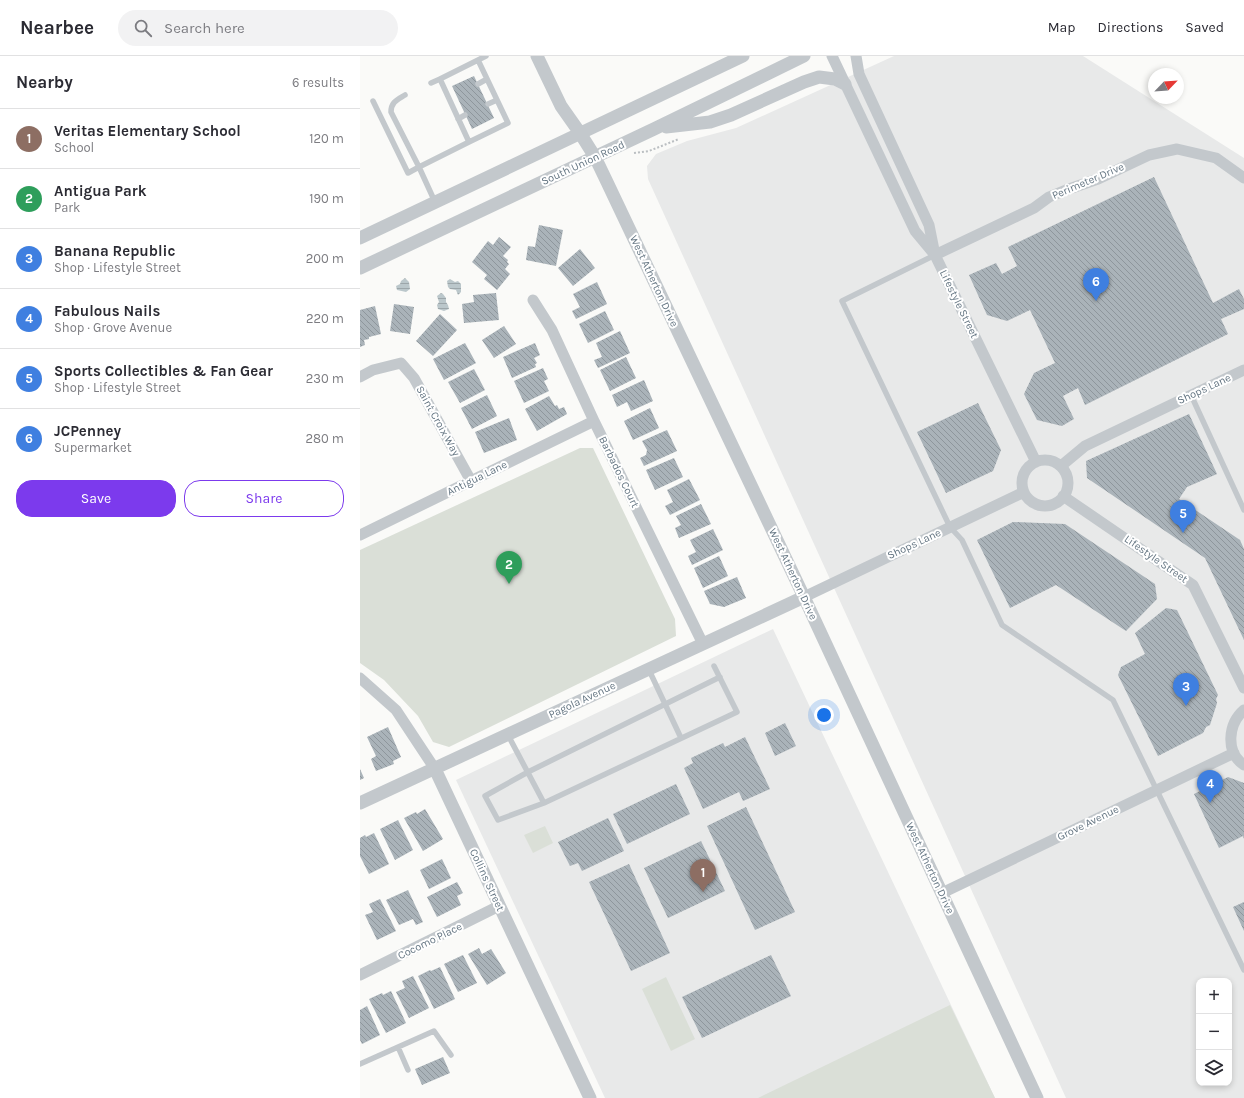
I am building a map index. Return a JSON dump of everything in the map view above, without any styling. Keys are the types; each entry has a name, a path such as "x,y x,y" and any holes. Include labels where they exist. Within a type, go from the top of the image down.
{"street":[{"name":"West Atherton Drive","path":"537,56 561,106 595,157 804,597 1037,1098"},
{"path":"360,238 743,56"},
{"name":"South Union Road","path":"360,268 654,129 804,56"},
{"name":"Lifestyle Street","path":"832,56 915,231 935,255 1036,462"},
{"name":"Lifestyle Street","path":"856,56 859,74 929,225 935,255"},
{"path":"654,129 710,122 731,115 804,82 819,77 835,79 845,84"},
{"name":"Perimeter Drive","path":"935,255 1034,208 1049,197 1098,179 1149,155 1177,149 1216,158 1244,178"},
{"name":"Barbados Court","path":"533,300 552,330 594,421 703,644"},
{"name":"Saint Croix Way","path":"360,377 374,370 401,363 414,378 471,481"},
{"name":"Shops Lane","path":"1061,466 1085,446 1244,370"},
{"name":"Antigua Lane","path":"360,535 594,421"},
{"path":"1040,460 1054,461 1061,466 1067,477 1068,485 1063,496 1056,503 1042,506 1029,500 1022,487 1024,473 1028,467 1040,460"},
{"name":"Shops Lane","path":"804,597 1024,492"},
{"name":"Lifestyle Street","path":"1063,496 1193,585 1244,688"},
{"name":"Pagola Avenue","path":"360,803 804,597"},
{"name":"Collins Street","path":"360,678 396,710 435,769 590,1098"},
{"path":"1244,710 1234,723 1230,735 1234,753 1244,764"},
{"name":"Grove Avenue","path":"942,893 1234,753"},
{"name":"Cocomo Place","path":"360,975 499,906"}],"lane":[{"path":"431,83 486,56"},
{"path":"373,101 408,173 508,123 478,60"},
{"path":"440,79 469,142"},
{"path":"478,84 487,79"},
{"path":"449,98 456,94"},
{"path":"405,95 395,101 391,106 391,112 435,202"},
{"path":"488,104 497,100"},
{"path":"458,119 465,115"},
{"path":"935,255 842,302 950,527 962,540 1002,625 1113,700 1244,970"},
{"path":"1191,395 1244,510"},
{"path":"714,666 720,677 737,712 544,803 498,820 485,796 528,772 720,677"},
{"path":"649,669 681,738"},
{"path":"508,734 544,803"},
{"path":"360,1064 434,1031 451,1055"},
{"path":"398,1047 408,1070"}],"shaded area":[{"path":"894,56 1083,56 1148,97 1148,104 1159,104 1244,158 1244,1098 1066,1098 648,179 647,166 656,154 687,141 736,128"},
{"path":"405,278 409,282 410,289 406,292 397,290 396,286"},
{"path":"450,279 455,282 458,281 461,284 461,292 458,295 456,290 448,287 447,281"},
{"path":"441,293 446,298 449,309 444,311 438,309 437,305 439,302 437,296"},
{"path":"580,448 593,448 675,619 676,636 449,747 433,742 418,716 384,680 360,663 360,550"},
{"path":"773,629 995,1098 605,1098 456,780"},
{"path":"545,826 553,843 533,853 524,835"},
{"path":"666,977 695,1039 671,1051 642,989"},
{"path":"950,1005 995,1098 758,1098"}],"building":[{"path":"474,76 494,118 472,129 452,86"},
{"path":"1154,177 1213,303 1239,289 1244,299 1244,309 1221,319 1228,334 1085,405 1078,388 1063,396 1074,419 1062,426 1037,420 1024,394 1034,373 1055,363 1030,310 1007,321 987,315 969,275 996,263 1002,274 1017,266 1008,247"},
{"path":"539,225 563,230 556,266 526,260 528,246 535,247"},
{"path":"499,237 511,247 503,256 508,260 507,262 509,264 505,269 510,274 497,290 484,279 487,275 472,262 488,241 493,245"},
{"path":"580,249 595,268 573,286 558,268"},
{"path":"597,282 607,304 576,319 572,311 580,307 573,294"},
{"path":"496,293 499,320 464,323 462,304 474,302 473,295"},
{"path":"394,304 414,307 410,334 390,331"},
{"path":"375,306 381,334 364,340 365,345 360,347 360,310"},
{"path":"605,311 614,330 588,343 579,324"},
{"path":"440,314 457,330 433,356 416,341"},
{"path":"504,326 516,344 494,358 482,340"},
{"path":"620,331 630,353 598,368 594,360 602,357 596,343"},
{"path":"465,343 476,363 444,380 433,359"},
{"path":"535,343 540,355 534,358 537,363 535,364 536,367 512,378 503,357"},
{"path":"626,357 636,378 610,391 600,370"},
{"path":"543,368 548,379 544,381 549,391 524,403 514,381"},
{"path":"474,369 485,390 460,403 448,382"},
{"path":"644,380 653,401 631,411 627,402 617,407 612,395"},
{"path":"487,395 497,416 472,429 461,408"},
{"path":"549,396 555,406 557,405 559,409 564,407 567,414 537,431 525,409"},
{"path":"978,403 1001,450 993,471 946,493 917,432"},
{"path":"650,408 659,428 633,440 624,421"},
{"path":"1189,414 1217,474 1187,487 1179,499 1240,540 1244,549 1244,640 1205,558 1087,478 1086,461"},
{"path":"509,418 517,440 484,453 475,432"},
{"path":"667,430 677,451 644,466 640,458 646,455 647,450 642,441"},
{"path":"674,458 683,477 655,490 646,470"},
{"path":"689,479 700,500 670,515 665,506 673,502 667,490"},
{"path":"701,504 711,524 679,538 675,528 681,525 676,516"},
{"path":"1013,522 1065,524 1155,584 1157,599 1126,631 1056,585 1010,608 977,540"},
{"path":"713,529 723,550 692,565 688,556 696,552 690,540"},
{"path":"719,556 728,576 703,588 694,568"},
{"path":"737,577 746,598 724,607 710,604 704,591"},
{"path":"1166,608 1177,610 1218,695 1210,725 1206,727 1203,733 1158,756 1118,675 1121,667 1145,654 1135,633"},
{"path":"785,723 796,746 775,756 765,733"},
{"path":"388,727 401,757 393,761 394,764 376,771 371,759 376,756 367,737"},
{"path":"745,737 770,789 743,801 739,792 703,809 684,768 693,763 691,758 723,743 725,747"},
{"path":"360,769 364,778 360,780"},
{"path":"1228,777 1244,783 1244,839 1243,836 1219,848 1194,794"},
{"path":"676,784 690,814 627,844 613,814"},
{"path":"746,807 795,912 755,930 707,826"},
{"path":"425,809 443,839 423,851 404,818 416,812 417,814"},
{"path":"608,818 624,851 582,871 578,863 570,866 558,842"},
{"path":"398,820 413,850 395,860 380,829"},
{"path":"374,833 389,864 369,874 360,856 360,838"},
{"path":"701,841 725,891 668,918 644,868"},
{"path":"442,859 451,878 429,889 420,870"},
{"path":"629,864 670,953 631,971 589,882"},
{"path":"457,882 463,893 457,896 461,905 437,917 427,897"},
{"path":"408,890 423,922 416,925 413,919 399,925 386,900"},
{"path":"380,899 396,931 377,940 365,915 373,912 369,904"},
{"path":"1244,902 1244,931 1233,907"},
{"path":"479,948 482,954 491,949 506,973 487,985 468,954"},
{"path":"463,955 477,983 458,992 444,964"},
{"path":"771,955 791,996 702,1038 682,997"},
{"path":"440,967 455,999 434,1009 418,976"},
{"path":"413,976 429,1008 409,1018 396,992 405,988 402,981"},
{"path":"391,991 406,1023 386,1033 369,999"},
{"path":"367,1006 380,1035 362,1044 360,1040 360,1010"},
{"path":"443,1057 450,1073 422,1085 415,1069"}],"place":[{"name":"JCPenney","path":"1096,301"},
{"name":"Sports Collectibles & Fan Gear","path":"1183,533"},
{"name":"Antigua Park","path":"509,584"},
{"name":"Banana Republic","path":"1186,706"},
{"name":"Fabulous Nails","path":"1210,803"},
{"name":"Veritas Elementary School","path":"703,892"}]}
